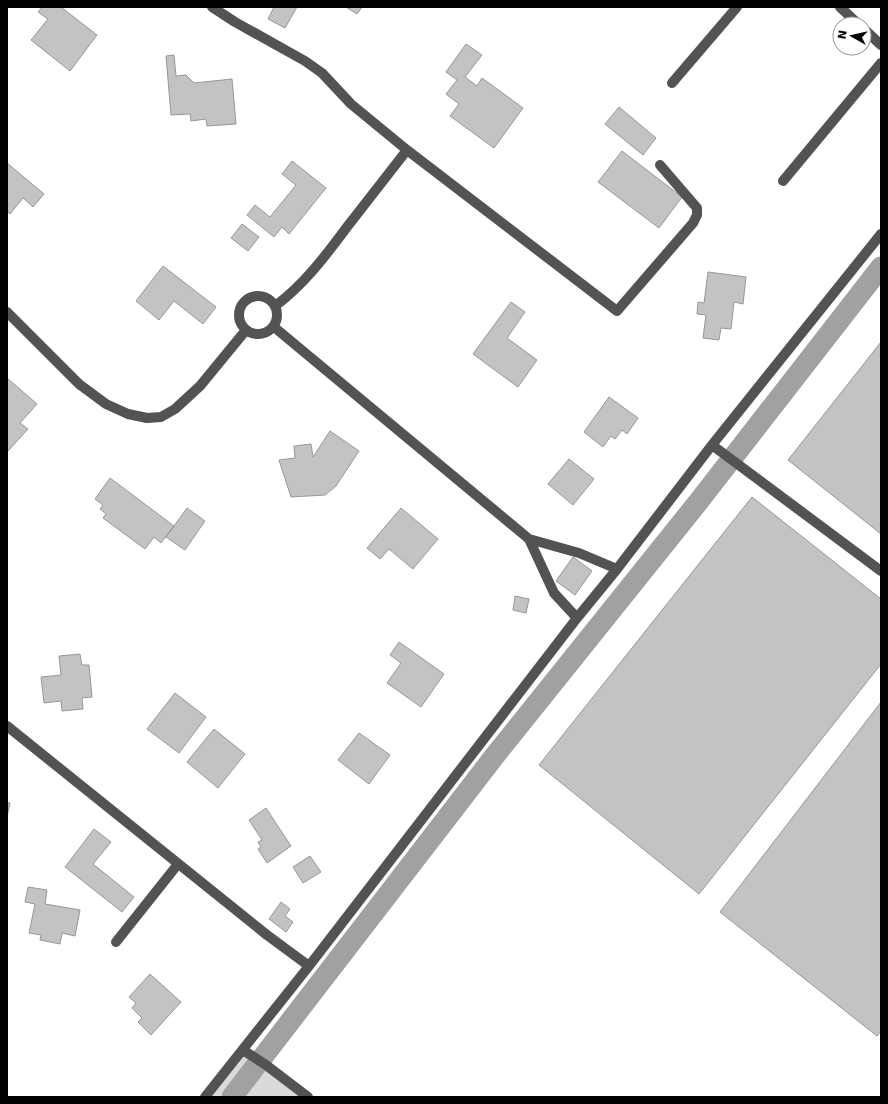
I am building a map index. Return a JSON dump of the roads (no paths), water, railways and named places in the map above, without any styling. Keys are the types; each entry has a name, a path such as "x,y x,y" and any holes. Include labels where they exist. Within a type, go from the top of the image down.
{"street":[{"path":"212,7 235,22 305,61 322,73 351,104 407,150 617,310 693,222 697,215 697,208 660,165"},
{"path":"672,84 737,7"},
{"path":"840,7 850,16"},
{"path":"872,37 881,45"},
{"path":"783,181 881,63"},
{"path":"275,306 289,296 306,278 338,240 407,150"},
{"path":"205,1097 309,966 577,618 617,570 712,445 881,234"},
{"path":"255,297 264,297 268,299 275,306 277,316 274,327 266,333 261,334 255,334 246,330 240,322 239,313 246,300 255,297"},
{"path":"8,316 78,384 106,404 128,414 147,418 161,417 175,409 204,381 246,330"},
{"path":"274,327 529,539 579,553 617,570"},
{"path":"712,445 881,571"},
{"path":"529,539 554,593 577,618"},
{"path":"7,726 266,935 309,966"},
{"path":"116,942 178,864"},
{"path":"243,1050 266,1065 308,1097"}],"waterway":[{"path":"232,1097 493,758 699,501 881,267"}]}
